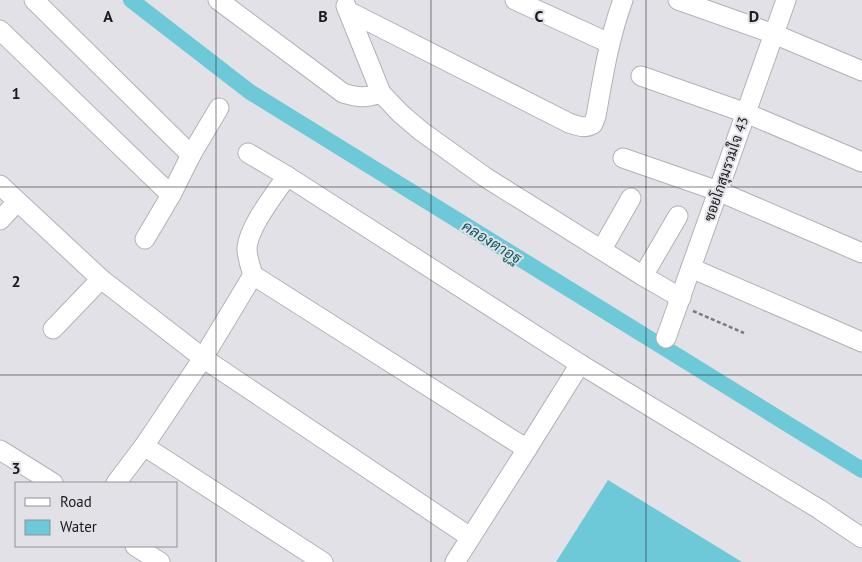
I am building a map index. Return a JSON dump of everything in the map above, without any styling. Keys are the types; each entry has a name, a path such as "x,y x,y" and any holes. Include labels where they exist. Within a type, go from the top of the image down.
{"street":[{"path":"34,0 190,154"},
{"path":"218,0 343,93 355,97 368,97 381,93"},
{"path":"515,0 609,43"},
{"path":"346,6 569,123 588,127 594,124 609,43 623,0"},
{"path":"678,0 774,34 862,71"},
{"name":"ซอยโกสุมรวมใจ 43","path":"666,338 786,0"},
{"path":"346,6 381,93 400,113 421,131 477,172 602,249 680,301"},
{"path":"0,30 171,195"},
{"path":"641,76 746,113 862,162"},
{"path":"146,239 171,195 190,154 219,108"},
{"path":"248,153 287,176 580,364 819,509 862,538"},
{"path":"624,158 718,191 862,253"},
{"path":"287,176 259,218 247,246 248,258 253,274 527,449"},
{"path":"0,185 101,279 203,358 470,537"},
{"path":"602,249 631,198"},
{"path":"0,220 17,202"},
{"path":"643,276 678,216"},
{"path":"691,268 862,342"},
{"path":"117,482 144,446 203,358 253,274"},
{"path":"53,329 101,279"},
{"path":"455,562 580,364"},
{"path":"144,446 323,562"},
{"path":"0,450 51,482"},
{"path":"137,547 160,562"}],"path":[{"path":"680,301 744,333"}],"water":[{"path":"608,480 742,562 556,562"}],"waterway":[{"name":"คลองตาอูฐ","path":"131,0 250,92 862,470"}]}
